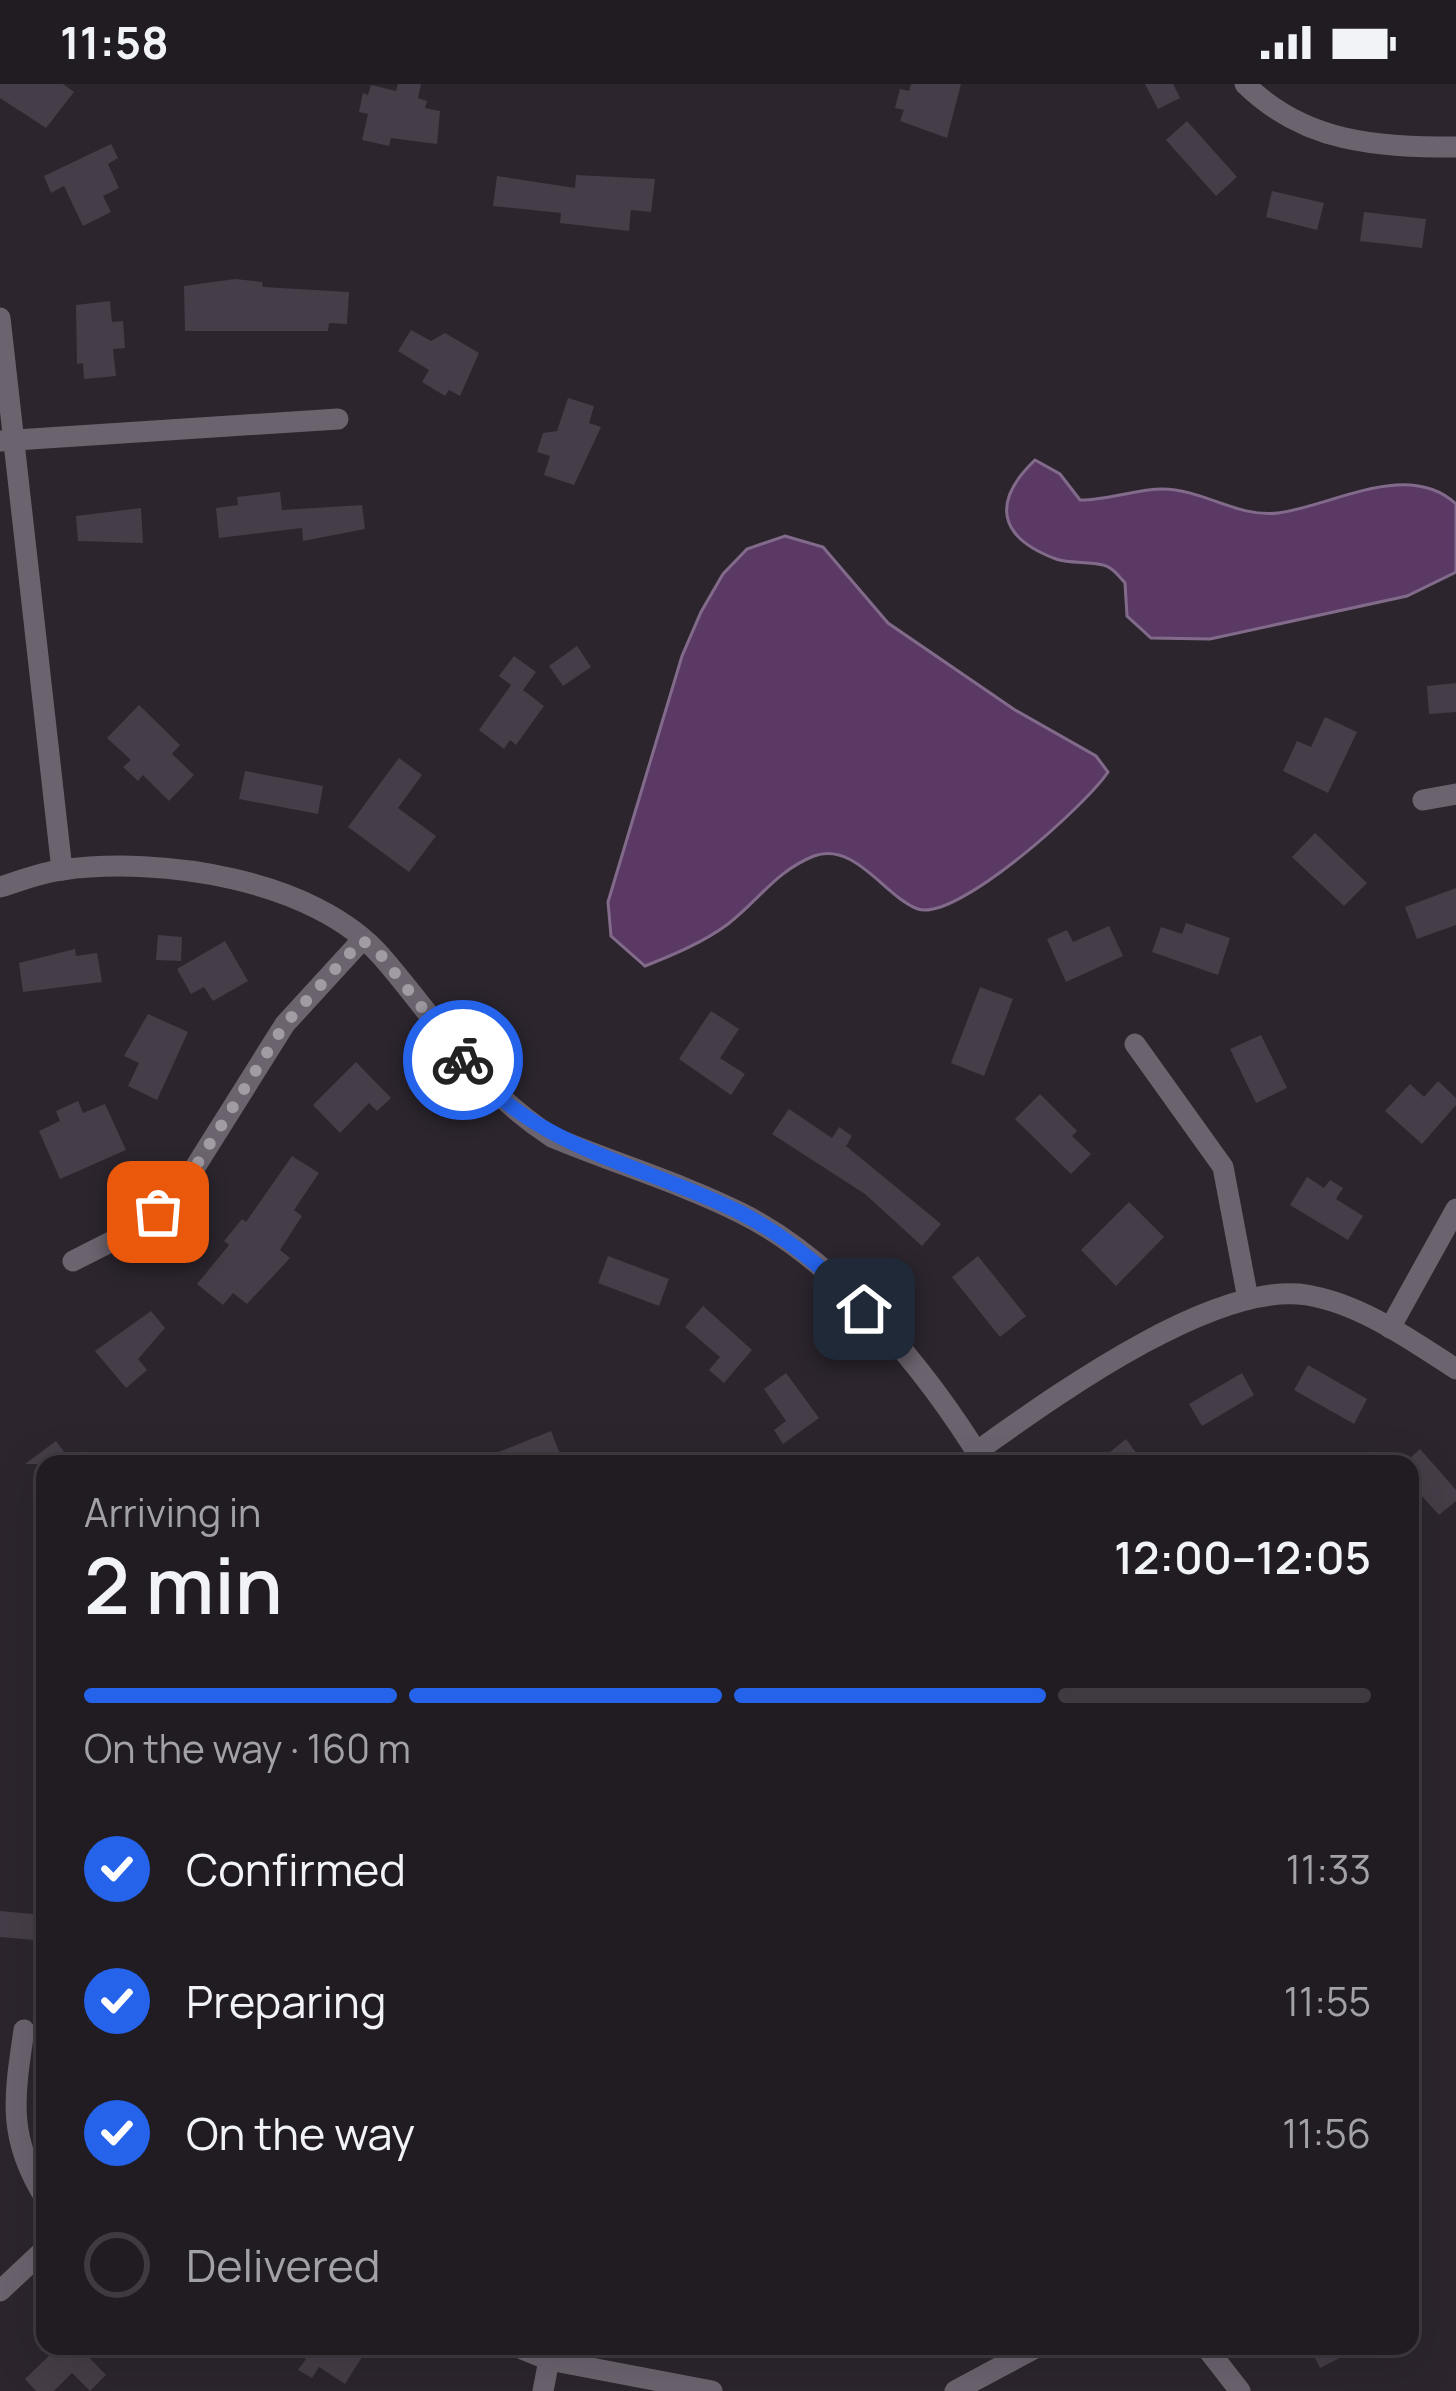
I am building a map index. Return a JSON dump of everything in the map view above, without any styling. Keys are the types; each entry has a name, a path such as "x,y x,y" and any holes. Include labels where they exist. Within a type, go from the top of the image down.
{"street":[{"path":"1245,84 1269,105 1328,136 1374,146 1456,147"},
{"path":"0,318 5,440 62,869"},
{"path":"5,440 338,419"},
{"path":"1424,800 1456,794"},
{"path":"0,886 62,869 119,867 248,883 300,899 337,918 380,954 480,1082 530,1122 551,1136 742,1213 835,1279 893,1340 978,1455"},
{"path":"73,1261 138,1228 177,1196 285,1024 362,940"},
{"path":"1136,1044 1223,1167 1248,1299"},
{"path":"1390,1328 1456,1209"},
{"path":"984,1455 1079,1379 1158,1336 1248,1299 1304,1294 1390,1328 1456,1369"},
{"path":"24,2030 15,2117 19,2146 36,2180"},
{"path":"0,2291 36,2257"},
{"path":"537,2355 712,2391"},
{"path":"955,2391 1022,2355"},
{"path":"1212,2355 1240,2391"},
{"path":"543,2391 549,2360"}],"shaded area":[{"path":"1035,460 1060,474 1080,500 1177,490 1263,513 1299,509 1369,489 1416,485 1456,504 1456,572 1407,596 1210,639 1151,638 1127,616 1125,583 1112,570 1056,559 1036,550 1012,529 1007,504 1021,475"},
{"path":"785,536 823,547 888,623 1015,710 1096,756 1108,772 1075,809 1020,857 961,898 918,909 843,856 814,856 778,878 719,931 645,966 611,936 608,902 682,656 723,574 747,549"}],"building":[{"path":"0,84 63,84 74,92 46,128 0,98"},
{"path":"398,84 421,84 418,98 427,101 425,108 440,111 437,144 391,138 389,146 362,140 368,114 359,112 363,93 368,95 371,85 396,91"},
{"path":"911,84 961,84 947,138 900,121 904,110 895,108 900,89 909,91"},
{"path":"1145,84 1173,84 1180,98 1158,109"},
{"path":"1187,121 1237,177 1216,196 1166,140"},
{"path":"111,144 118,158 108,164 119,188 103,196 111,212 83,226 64,186 51,193 44,176"},
{"path":"576,175 655,179 651,212 631,210 629,231 560,223 561,213 493,206 497,176 575,188"},
{"path":"1272,191 1324,203 1317,230 1266,217"},
{"path":"1364,212 1426,219 1422,248 1360,241"},
{"path":"235,279 262,282 263,287 349,292 347,324 329,323 328,331 185,331 184,286"},
{"path":"110,301 112,322 123,321 125,348 113,349 116,376 84,379 83,363 77,364 76,305"},
{"path":"411,330 431,341 445,333 479,353 460,396 449,390 445,396 422,382 429,370 398,351"},
{"path":"568,398 594,406 589,423 601,427 574,485 544,475 550,456 537,452 543,433 557,431"},
{"path":"280,492 282,510 362,505 365,529 303,541 302,528 219,538 216,508 238,505 237,497"},
{"path":"141,508 143,543 78,541 76,516"},
{"path":"577,646 591,667 563,686 549,666"},
{"path":"514,656 536,672 523,690 544,706 516,745 510,740 504,749 479,730 511,685 499,676"},
{"path":"1456,683 1456,712 1429,714 1427,686"},
{"path":"139,705 180,745 172,754 194,775 169,801 143,775 138,781 123,767 131,760 107,738"},
{"path":"1325,717 1357,732 1328,793 1283,771 1297,741 1311,747"},
{"path":"399,758 422,775 398,808 436,836 409,872 348,827"},
{"path":"245,771 323,786 318,814 239,799"},
{"path":"1315,833 1367,883 1344,906 1292,857"},
{"path":"1456,888 1456,925 1417,939 1405,907"},
{"path":"1186,923 1230,938 1218,975 1152,952 1161,927 1182,934"},
{"path":"1109,926 1123,956 1066,982 1047,939 1067,930 1073,942"},
{"path":"158,935 182,937 181,961 156,960"},
{"path":"225,941 248,981 213,1001 204,987 191,994 177,969"},
{"path":"75,949 76,956 97,953 102,982 23,992 19,963"},
{"path":"980,987 1013,999 984,1076 951,1063"},
{"path":"711,1011 739,1029 720,1058 745,1074 731,1095 679,1059"},
{"path":"148,1014 188,1032 157,1100 128,1086 139,1063 124,1056"},
{"path":"1261,1035 1287,1088 1256,1103 1230,1049"},
{"path":"356,1062 391,1098 377,1111 369,1103 340,1133 313,1105"},
{"path":"1438,1081 1456,1098 1456,1105 1422,1144 1385,1111 1410,1084 1424,1097"},
{"path":"1040,1094 1077,1131 1072,1136 1091,1154 1071,1174 1015,1119"},
{"path":"78,1101 83,1113 105,1104 126,1150 60,1179 39,1131 60,1121 56,1111"},
{"path":"789,1109 832,1138 839,1127 852,1136 846,1146 941,1224 922,1246 865,1194 772,1134"},
{"path":"292,1156 319,1173 294,1210 302,1216 280,1250 290,1258 247,1304 233,1293 223,1305 197,1284 229,1245 224,1241 242,1219 246,1222"},
{"path":"1307,1177 1324,1188 1330,1180 1343,1188 1336,1199 1363,1216 1348,1240 1290,1205"},
{"path":"1129,1202 1164,1237 1116,1286 1081,1250"},
{"path":"608,1256 669,1279 659,1306 598,1283"},
{"path":"978,1256 1026,1316 1000,1337 952,1277"},
{"path":"703,1306 752,1350 724,1383 709,1370 720,1357 685,1327"},
{"path":"151,1311 165,1328 138,1359 147,1370 126,1388 95,1351"},
{"path":"1308,1365 1367,1399 1354,1424 1294,1390"},
{"path":"786,1373 819,1418 783,1444 774,1430 786,1421 764,1389"},
{"path":"1242,1373 1254,1395 1202,1426 1189,1404"},
{"path":"551,1431 560,1455 491,1455"},
{"path":"1126,1439 1137,1454 1136,1455 1106,1455"},
{"path":"56,1441 66,1455 37,1455"},
{"path":"1420,1449 1456,1490 1456,1501 1439,1515 1419,1493 1419,1455 1413,1455"},
{"path":"0,1911 36,1914 36,1940 0,1937"},
{"path":"50,2355 87,2355 106,2375 90,2391 72,2373 54,2391 36,2391 25,2379"},
{"path":"300,2355 362,2357 345,2384 319,2367 312,2378 298,2370 306,2359"},
{"path":"1314,2355 1345,2355 1320,2368"}],"way so far":[{"path":"158,1212 177,1196 285,1024 362,940 380,954 463,1060"}],"route":[{"path":"463,1060 480,1082 551,1136 742,1213 800,1250 864,1309"}]}
